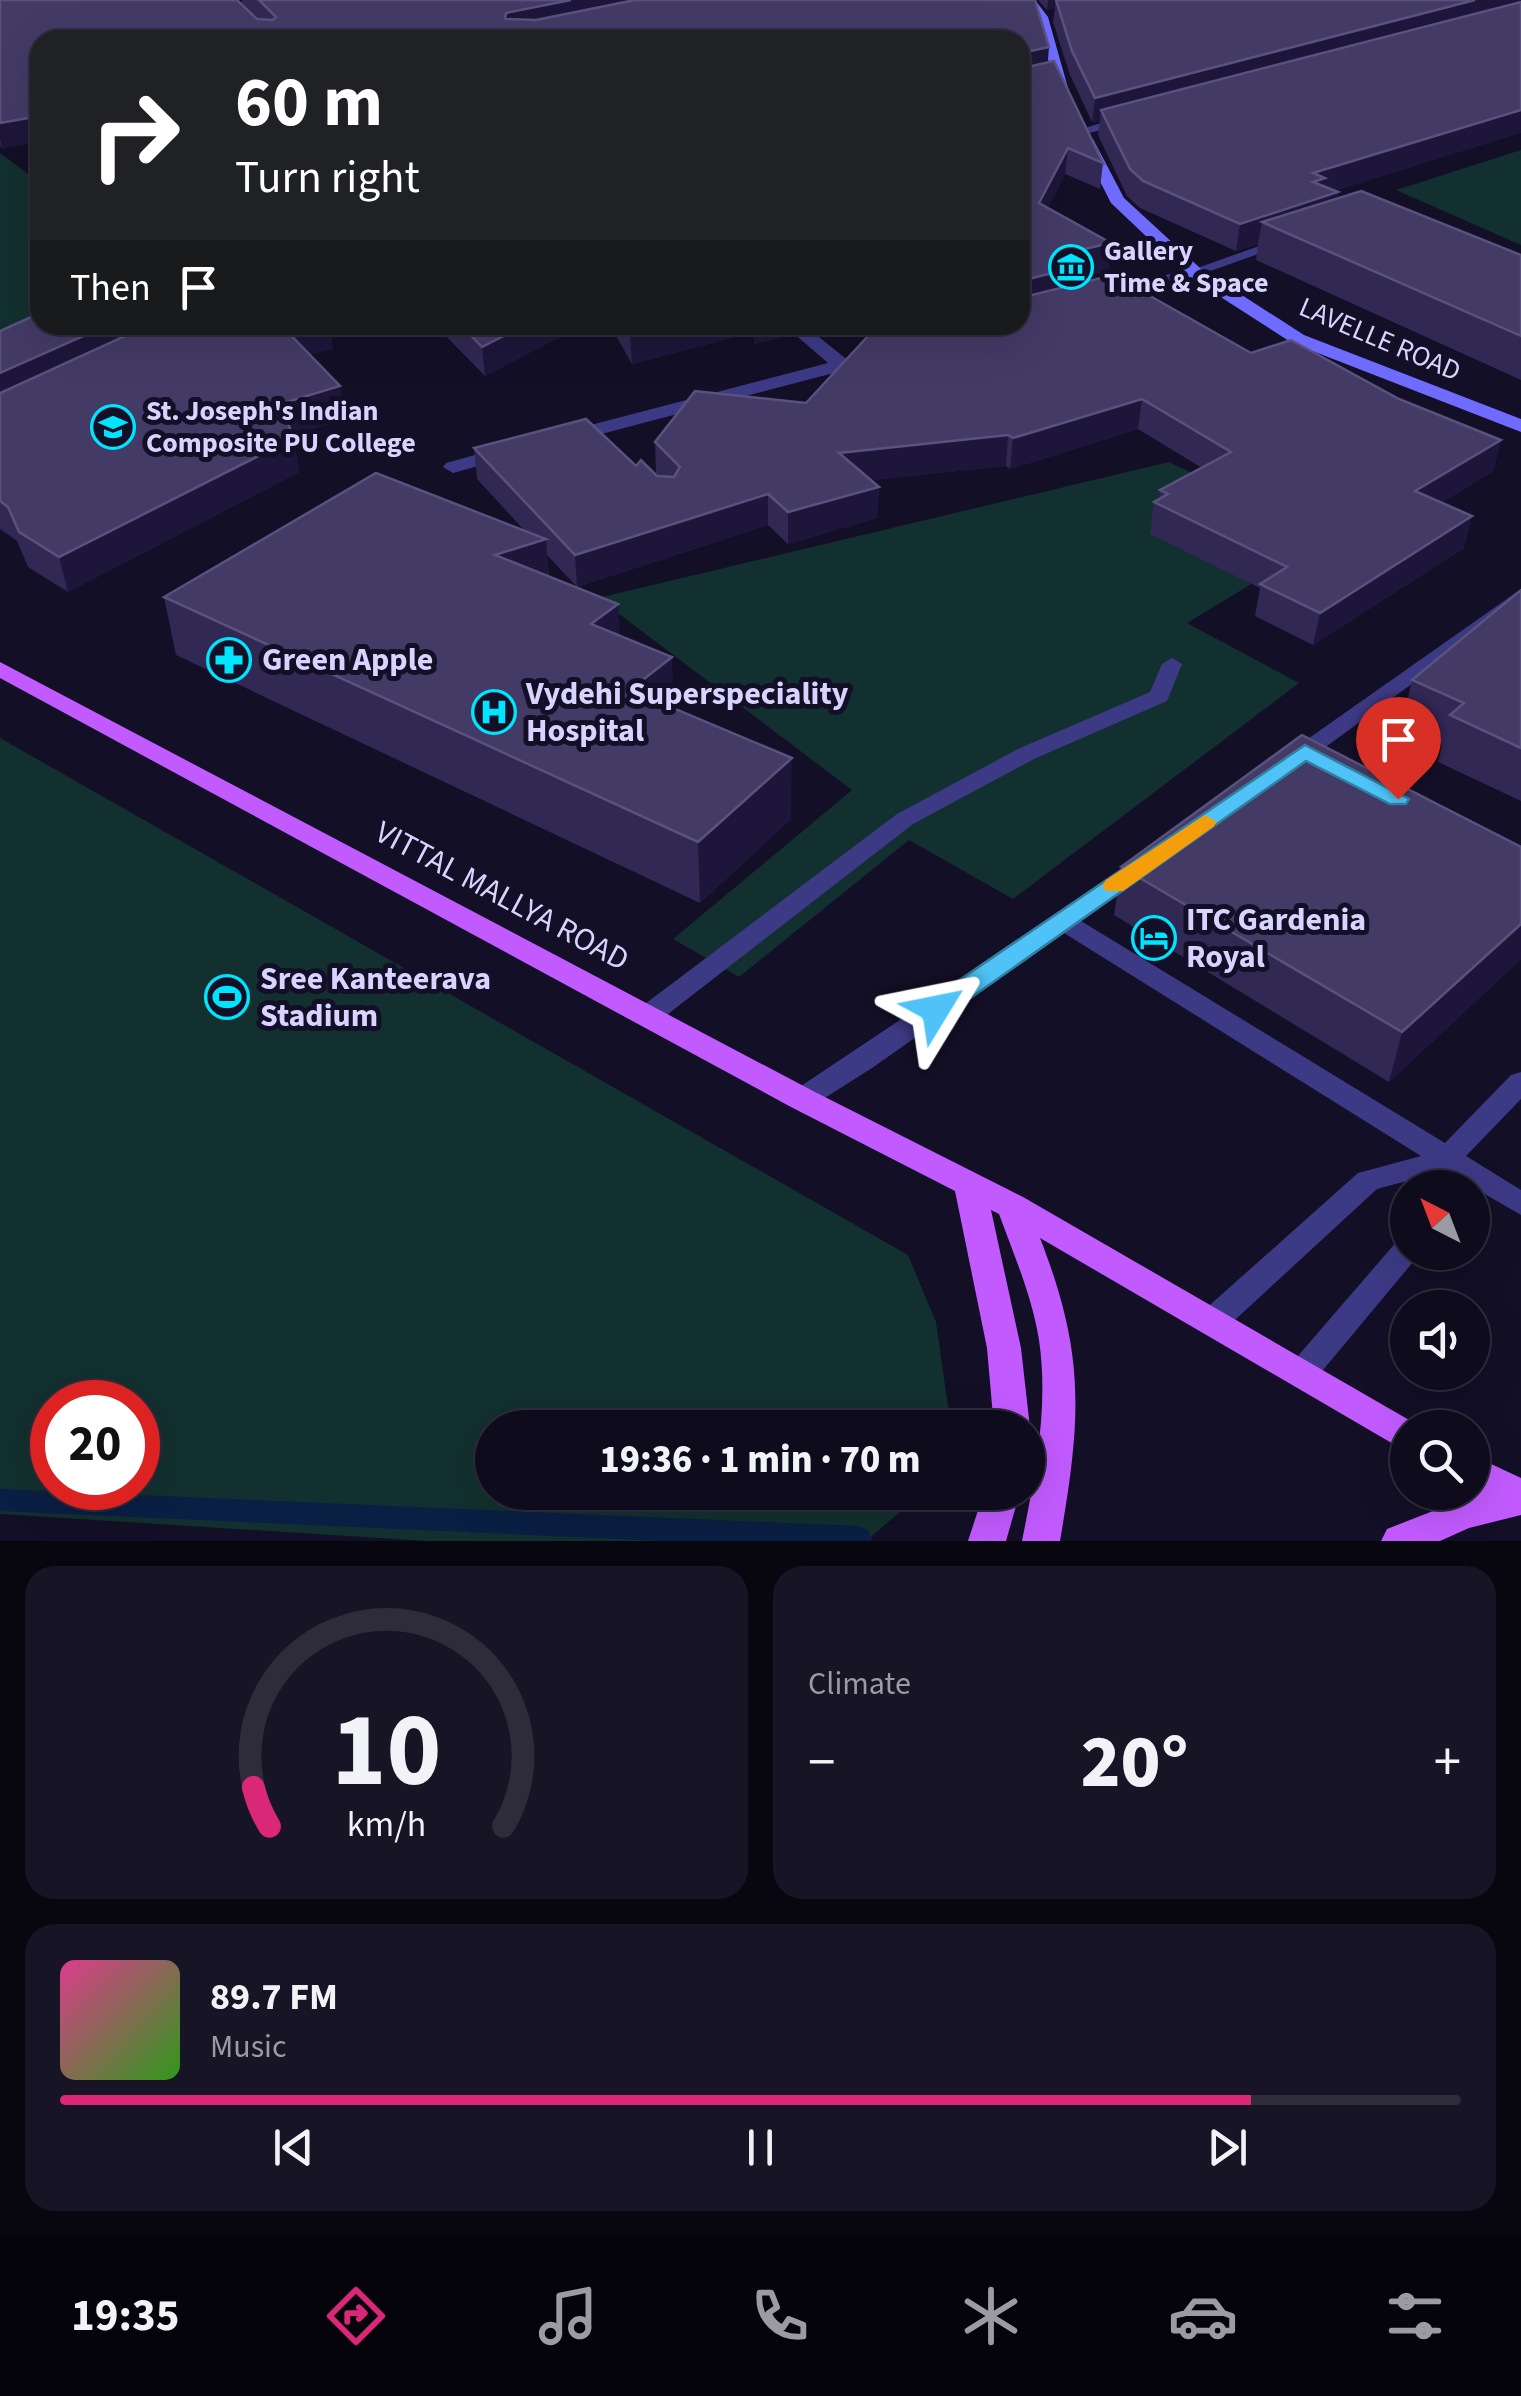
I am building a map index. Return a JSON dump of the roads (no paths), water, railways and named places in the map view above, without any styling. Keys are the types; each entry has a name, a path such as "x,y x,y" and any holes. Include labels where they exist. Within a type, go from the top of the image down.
{"main road":[{"name":"VITTAL MALLYA ROAD","path":"0,669 650,1014 802,1099 1012,1206 1390,1424"},
{"path":"970,1186 1004,1348 1010,1410"},
{"path":"1012,1206 1050,1311 1060,1390 1056,1460 1040,1541"},
{"path":"1490,1481 1521,1498"},
{"path":"1400,1541 1464,1513 1521,1498"},
{"path":"987,1541 996,1510"}],"street":[{"name":"LAVELLE ROAD","path":"1028,0 1047,16 1052,77 1117,200 1194,272 1298,339 1521,426"},
{"path":"1082,131 1154,112"},
{"path":"1091,299 1194,272"},
{"path":"806,335 842,364"},
{"path":"453,467 898,350"},
{"path":"595,430 619,453"}],"lane":[{"path":"1194,272 1304,235"},
{"path":"1273,774 1313,756 1521,595"},
{"path":"650,1014 904,819 1026,754 1159,696 1172,664"},
{"path":"802,1099 1160,853"},
{"path":"1064,921 1439,1170"},
{"path":"1447,1170 1521,1082"},
{"path":"1213,1321 1368,1181 1390,1179"},
{"path":"1490,1192 1521,1204"},
{"path":"1302,1373 1390,1269"}],"waterway":[{"path":"0,1500 859,1538"}],"place":[{"name":"Gallery Time & Space","path":"1071,267"},
{"name":"St. Joseph's Indian Composite PU College","path":"113,427"},
{"name":"Green Apple","path":"229,660"},
{"name":"Vydehi Superspeciality Hospital","path":"494,712"},
{"name":"ITC Gardenia Royal","path":"1154,938"},
{"name":"Sree Kanteerava Stadium","path":"227,997"}]}
